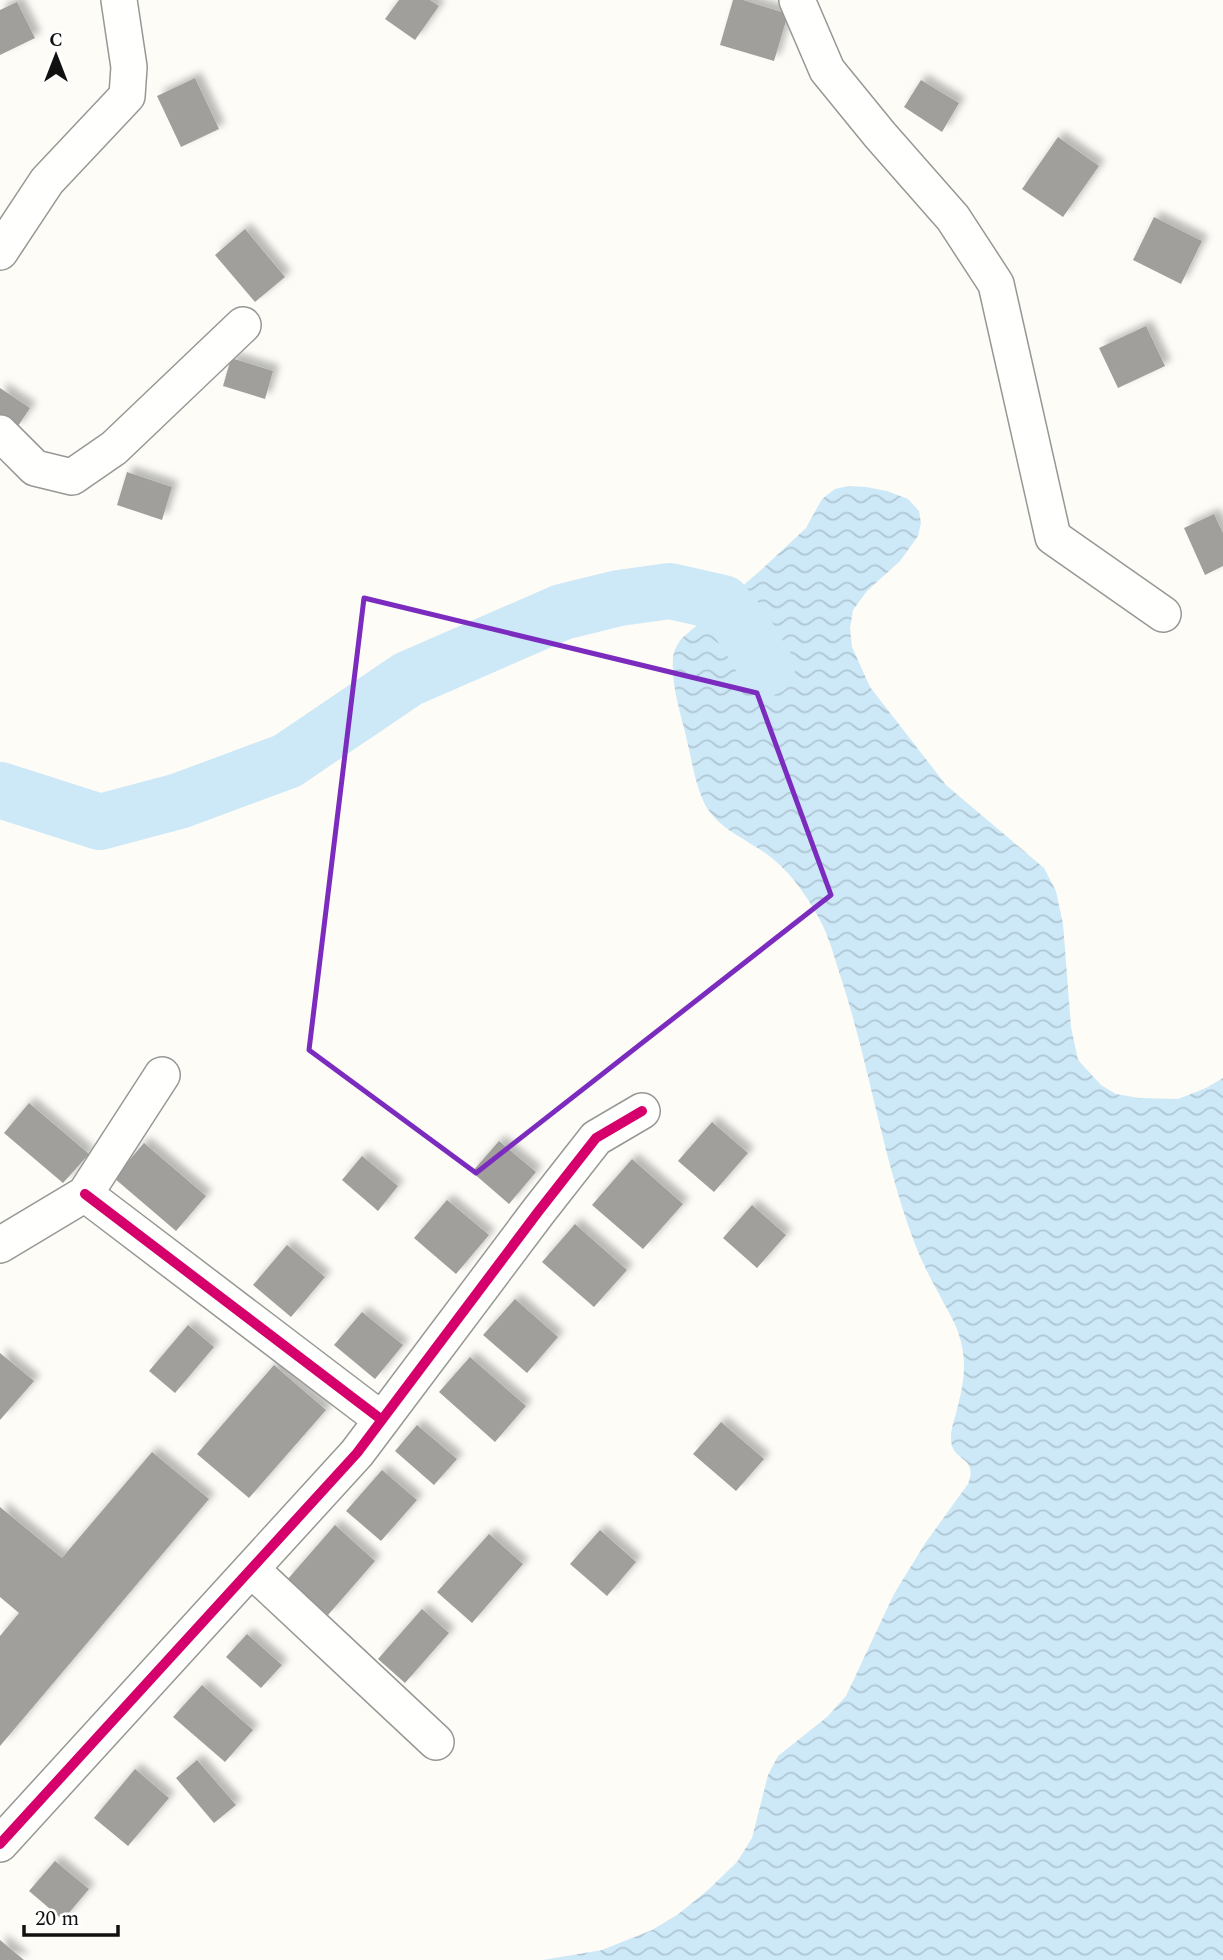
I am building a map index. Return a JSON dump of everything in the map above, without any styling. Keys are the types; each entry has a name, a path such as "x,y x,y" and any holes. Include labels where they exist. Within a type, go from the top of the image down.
{"street":[{"path":"0,252 47,181 127,96 129,66 119,0"},
{"path":"797,0 827,70 953,218 996,284 1052,537 1163,614"},
{"path":"0,433 35,468 72,477 114,448 243,325"},
{"path":"0,1245 85,1194 162,1074"},
{"path":"5,1830 357,1453 596,1138 642,1111"},
{"path":"85,1194 382,1420"},
{"path":"251,1569 436,1742"}],"highlighted area":[{"path":"364,598 757,693 831,895 476,1173 309,1050"}],"water":[{"path":"849,486 887,491 908,499 919,511 921,523 918,536 900,561 867,591 853,610 850,628 852,647 870,687 946,785 1044,868 1056,891 1063,924 1071,1027 1078,1060 1101,1085 1116,1094 1139,1098 1178,1099 1223,1078 1223,1960 543,1960 602,1950 652,1930 677,1915 737,1862 752,1838 768,1775 778,1756 827,1717 846,1696 894,1594 926,1542 968,1484 970,1475 968,1463 952,1447 951,1440 964,1376 961,1342 921,1258 901,1205 852,1013 828,939 813,908 788,873 764,852 723,826 708,809 695,775 673,678 673,655 681,639 806,528 822,499 835,489"}],"building":[{"path":"399,0 430,0 439,6 415,40 385,19"},
{"path":"733,0 743,0 788,14 774,61 720,45"},
{"path":"17,2 35,38 0,55 0,10"},
{"path":"195,78 219,129 181,147 157,96"},
{"path":"921,80 959,103 942,132 904,107"},
{"path":"1058,137 1099,166 1063,217 1022,189"},
{"path":"1154,217 1202,241 1181,284 1133,260"},
{"path":"245,229 285,277 255,302 215,255"},
{"path":"1146,326 1165,366 1118,388 1099,348"},
{"path":"231,358 273,371 265,399 223,386"},
{"path":"0,388 30,408 16,429 0,418"},
{"path":"127,472 172,487 162,520 117,505"},
{"path":"1214,514 1223,533 1223,566 1205,575 1184,528"},
{"path":"29,1103 89,1154 63,1183 4,1133"},
{"path":"712,1122 748,1153 714,1192 678,1161"},
{"path":"499,1141 536,1172 509,1204 472,1172"},
{"path":"144,1143 206,1196 176,1231 114,1178"},
{"path":"362,1156 398,1186 378,1211 342,1180"},
{"path":"632,1159 683,1204 643,1249 592,1205"},
{"path":"447,1200 489,1235 456,1274 414,1238"},
{"path":"752,1205 786,1235 757,1268 723,1238"},
{"path":"575,1224 627,1270 594,1307 542,1262"},
{"path":"287,1245 325,1277 291,1317 253,1285"},
{"path":"515,1299 558,1337 527,1373 483,1335"},
{"path":"362,1312 403,1345 375,1379 334,1345"},
{"path":"188,1325 214,1347 175,1393 149,1371"},
{"path":"0,1353 34,1381 0,1420"},
{"path":"470,1357 526,1406 495,1442 439,1392"},
{"path":"274,1365 326,1410 249,1498 197,1454"},
{"path":"721,1422 764,1459 736,1491 693,1454"},
{"path":"417,1425 457,1459 434,1485 395,1451"},
{"path":"152,1452 209,1499 0,1746 0,1636 19,1613 0,1597 0,1507 62,1558"},
{"path":"382,1470 417,1500 381,1541 346,1511"},
{"path":"335,1525 375,1561 328,1615 287,1580"},
{"path":"600,1530 636,1562 607,1596 570,1564"},
{"path":"489,1534 523,1564 472,1623 437,1592"},
{"path":"422,1609 449,1633 405,1683 378,1659"},
{"path":"247,1634 282,1665 261,1688 226,1657"},
{"path":"202,1685 253,1730 225,1762 173,1717"},
{"path":"197,1760 236,1805 214,1823 176,1778"},
{"path":"135,1769 169,1798 128,1846 94,1818"},
{"path":"55,1861 89,1889 63,1920 29,1891"},
{"path":"0,1940 24,1960 0,1960"}],"waterway":[{"path":"0,790 100,822 179,801 287,761 408,679 562,612 619,598 670,591 723,603 745,631 767,668"}],"cycle path":[{"path":"0,1844 357,1453 596,1138 642,1111"},
{"path":"85,1194 382,1420"}]}
